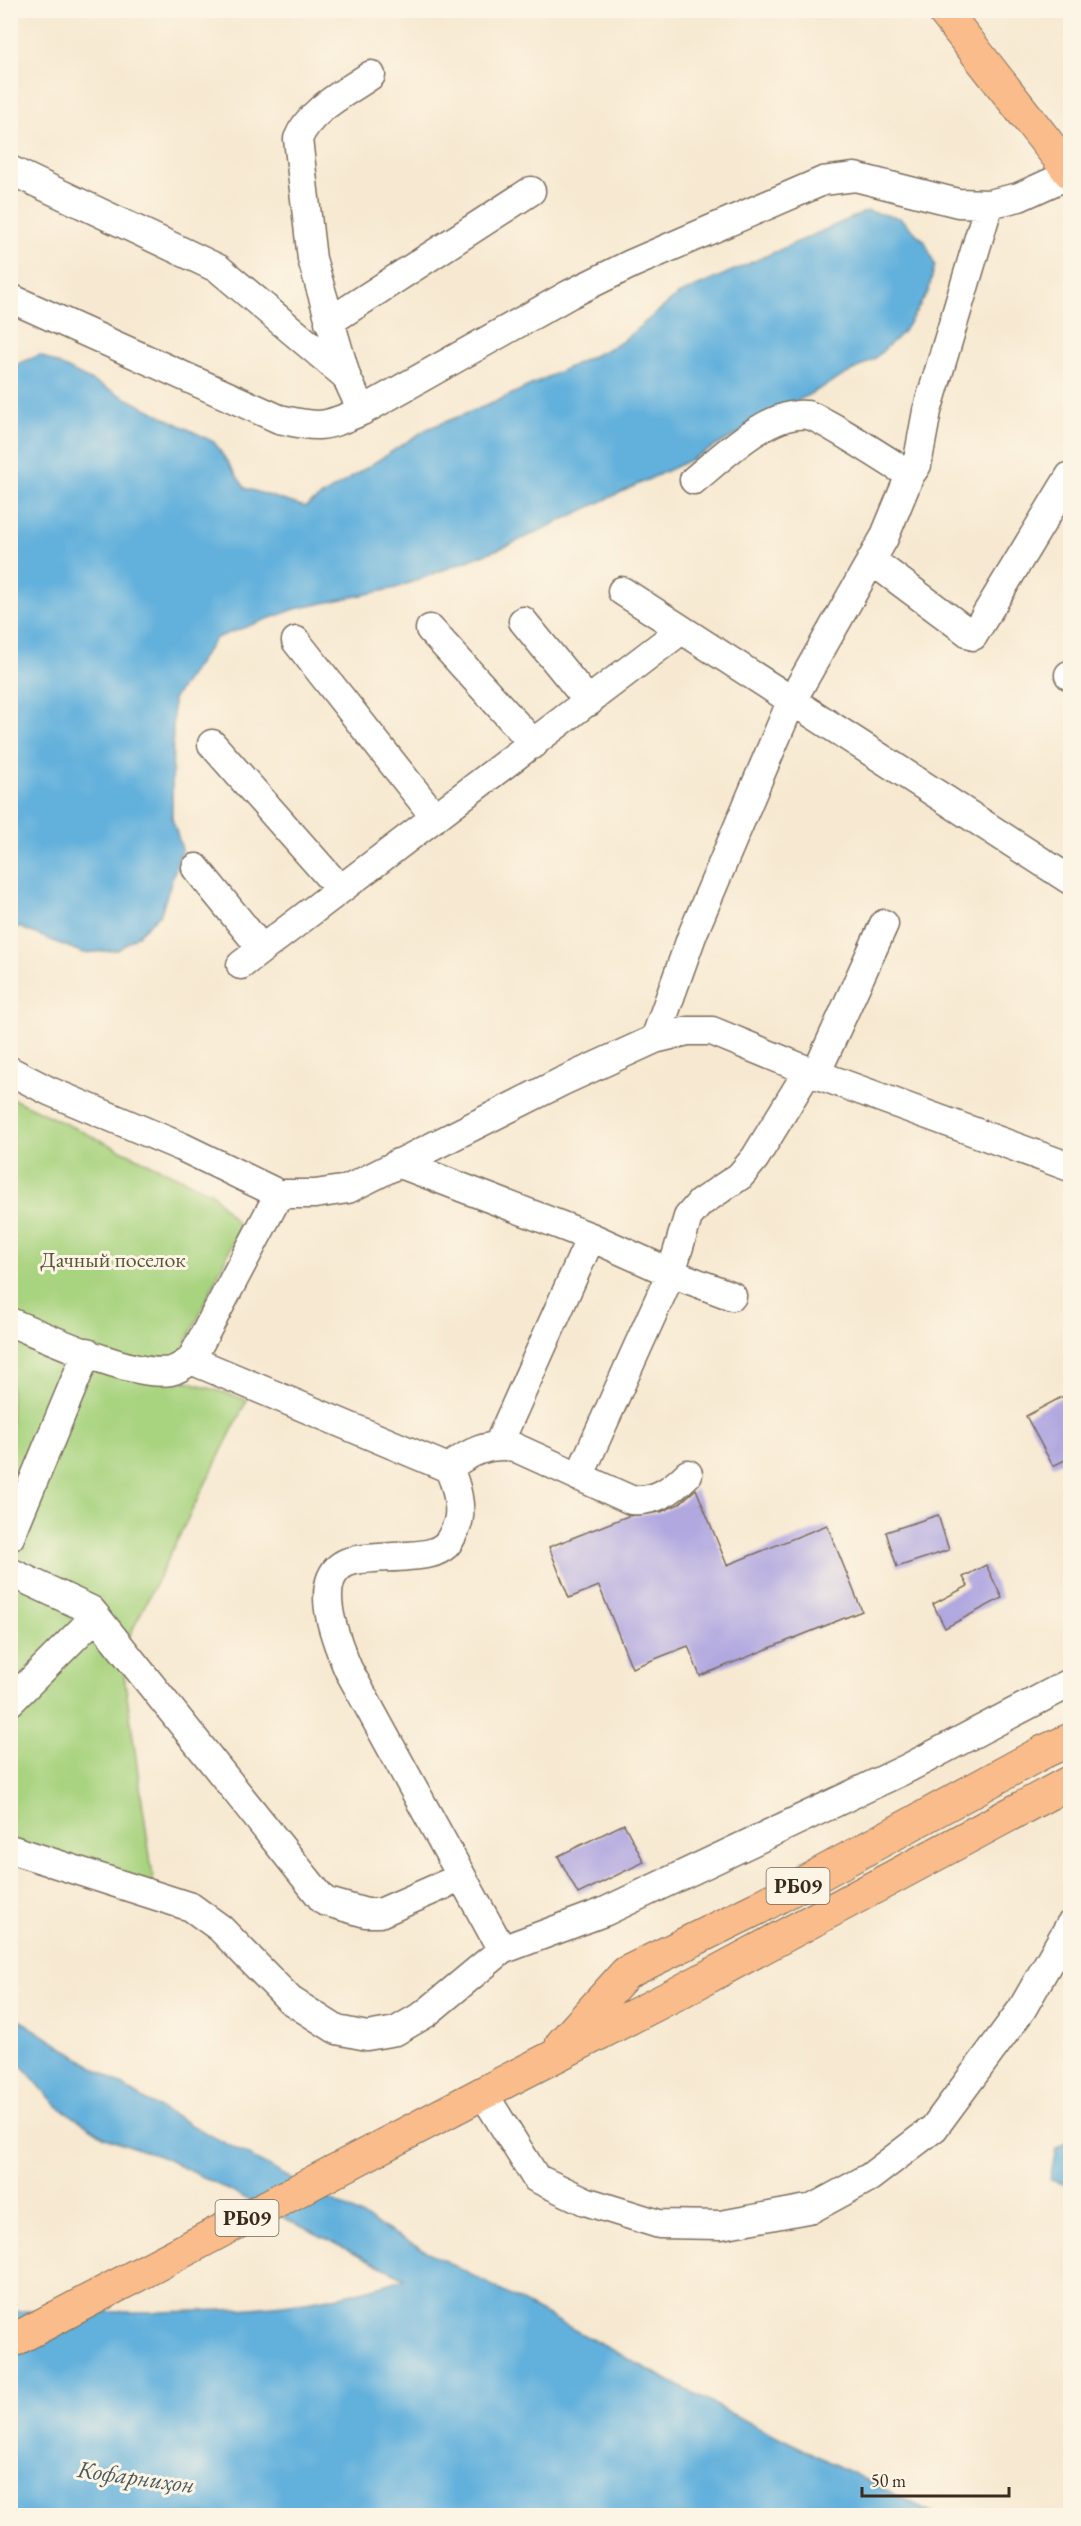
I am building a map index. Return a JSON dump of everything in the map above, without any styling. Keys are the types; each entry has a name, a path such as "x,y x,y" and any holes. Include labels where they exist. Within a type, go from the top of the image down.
{"main road":[{"path":"943,10 1071,173"},
{"name":"РБ09","path":"548,2060 626,1973 758,1908 1043,1752 1071,1740"},
{"name":"РБ09","path":"10,2342 697,1983 1071,1782"}],"street":[{"path":"362,411 346,376 312,259 297,139 312,117 371,75"},
{"path":"10,170 219,269 346,376"},
{"path":"10,298 279,419 311,427 328,426 362,411 570,294 631,264 823,181 855,177 958,203 989,204 1018,196 1071,173"},
{"path":"330,322 531,191"},
{"path":"655,1039 693,933 791,702 872,560 910,475 917,465 927,411 989,204"},
{"path":"694,480 736,445 783,417 809,414 910,475"},
{"path":"872,560 973,636 1071,476"},
{"path":"622,591 680,631 1071,880"},
{"path":"523,621 589,702"},
{"path":"430,629 534,744"},
{"path":"196,868 252,957 680,631"},
{"path":"296,641 435,817"},
{"path":"212,744 340,889"},
{"path":"579,1477 671,1273 688,1217 700,1203 740,1176 755,1158 812,1072 884,924"},
{"path":"10,1071 49,1091 182,1147 279,1194 315,1194 348,1189 655,1039 688,1031 712,1031 812,1072 1071,1167"},
{"path":"398,1163 591,1237 671,1273 732,1296"},
{"path":"10,1322 113,1362 152,1371 179,1369 191,1360 279,1194"},
{"path":"498,1445 591,1237"},
{"path":"10,1537 87,1352"},
{"path":"191,1360 448,1468 455,1480 459,1520 446,1545 432,1554 348,1562 333,1573 328,1581 327,1594 336,1639 348,1669 502,1950"},
{"path":"448,1468 473,1450 498,1445 514,1447 631,1500 648,1501 667,1492 688,1474"},
{"path":"10,1572 91,1610 324,1901 366,1913 380,1913 462,1877"},
{"path":"10,1701 96,1616"},
{"path":"10,1849 191,1907 220,1928 291,2000 337,2030 367,2036 396,2031 425,2014 502,1950 625,1902 908,1768 1071,1683"},
{"path":"483,2093 536,2178 585,2201 659,2224 721,2225 813,2208 870,2177 934,2128 1022,2009 1069,1929"}],"green space":[{"name":"Дачный поселок","path":"11,1098 212,1193 240,1227 171,1376 247,1400 121,1653 157,1906 11,1857"}],"water":[{"path":"867,211 900,218 925,242 935,265 928,292 904,331 874,359 692,459 509,545 396,588 295,609 216,638 173,699 172,818 182,849 161,913 118,950 83,953 11,924 10,367 40,355 214,442 245,488 305,507 427,429 493,403 620,343 678,295"},
{"name":"Кофарниҳон","path":"10,2014 150,2103 726,2411 937,2515 11,2515 11,2311 159,2312 261,2307 359,2292 405,2278 164,2158 105,2137 57,2106 23,2067 11,2062"},
{"path":"1070,2140 1070,2186 1050,2180 1056,2149"}],"building":[{"path":"1071,1392 1071,1457 1053,1466 1026,1416"},
{"path":"696,1489 727,1565 827,1525 862,1611 700,1676 688,1646 632,1668 599,1586 569,1598 549,1547 628,1516 661,1512 679,1504"},
{"path":"938,1515 949,1550 897,1567 886,1532"},
{"path":"986,1565 1002,1598 945,1628 933,1604 968,1586 963,1577"},
{"path":"624,1824 644,1862 578,1894 558,1856"}]}
